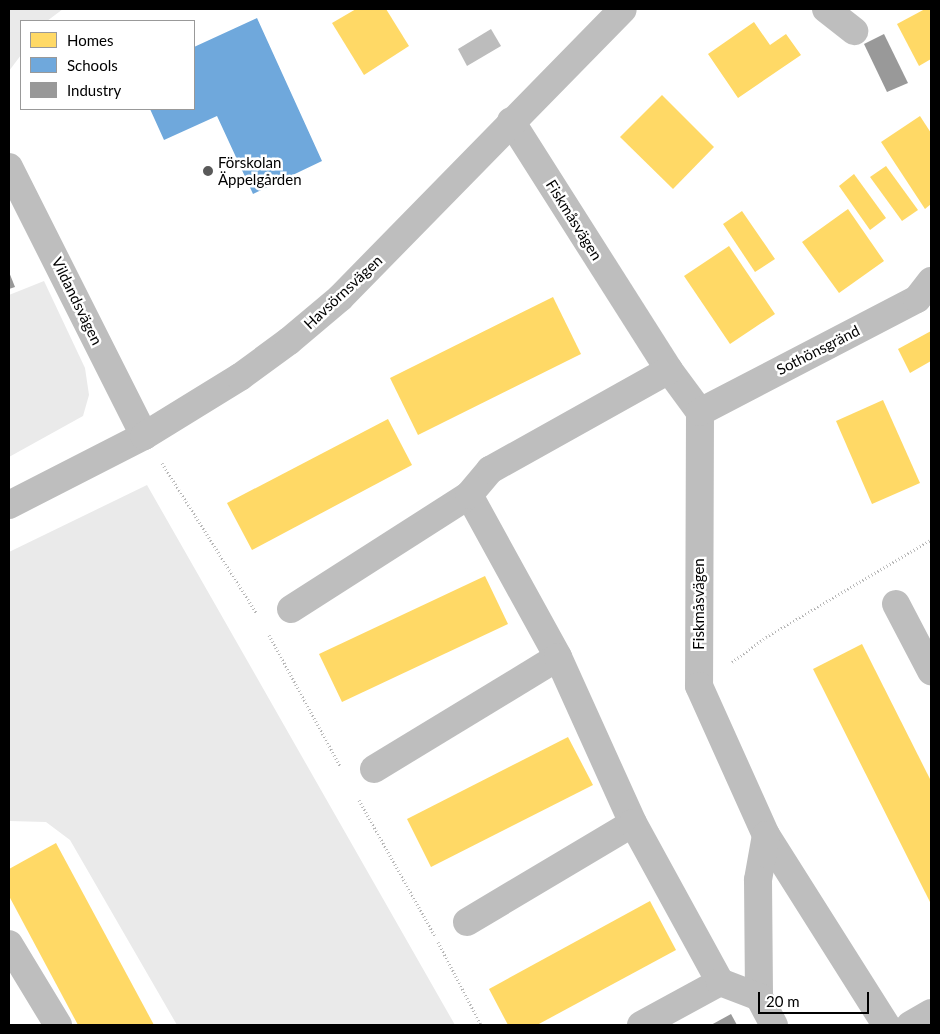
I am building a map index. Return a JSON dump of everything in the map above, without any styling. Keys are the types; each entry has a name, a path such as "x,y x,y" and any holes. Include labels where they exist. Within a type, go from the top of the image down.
{"street":[{"name":"Havsörnsvägen","path":"9,505 144,436 240,377 340,298 623,9"},
{"path":"826,9 854,31"},
{"name":"Fiskmåsvägen","path":"512,121 669,370 700,412 699,686 766,835 886,1025"},
{"name":"Vildandsvägen","path":"9,167 144,436"},
{"name":"Sothönsgränd","path":"700,412 917,299 931,282"},
{"path":"291,609 469,495 490,470 669,370"},
{"path":"469,495 558,657 634,823 720,982 759,997"},
{"path":"896,604 931,671"},
{"path":"374,770 558,657"},
{"path":"467,922 634,823"},
{"path":"766,835 758,880 759,997 774,1025"},
{"path":"9,944 58,1025"},
{"path":"641,1025 720,982"},
{"path":"910,1025 931,1013"}],"path":[{"path":"144,436 260,618"},
{"path":"766,637 931,540"},
{"path":"265,626 344,773"},
{"path":"358,798 481,1025"}],"shaded area":[{"path":"9,9 63,9 48,20 20,20 20,56 9,71"},
{"path":"491,29 501,46 467,66 458,49"},
{"path":"44,281 85,368 89,395 83,416 9,457 9,295"},
{"path":"147,485 455,1025 177,1025 70,840 46,822 9,821 9,552"}],"building: Homes":[{"path":"356,9 386,9 409,46 364,75 332,23"},
{"path":"925,9 931,9 931,59 919,66 897,24"},
{"path":"754,22 770,45 786,34 801,55 738,98 708,54"},
{"path":"662,95 714,147 673,189 620,137"},
{"path":"920,116 931,133 931,204 925,209 881,142"},
{"path":"886,166 918,210 902,221 870,177"},
{"path":"854,174 886,218 870,230 839,186"},
{"path":"848,209 884,261 839,293 802,242"},
{"path":"742,211 775,259 755,272 723,224"},
{"path":"729,246 775,314 730,344 684,276"},
{"path":"553,297 581,354 418,435 390,378"},
{"path":"931,331 931,361 910,373 898,349"},
{"path":"883,400 920,483 872,504 836,421"},
{"path":"388,419 412,465 252,550 227,503"},
{"path":"485,576 508,624 342,702 319,654"},
{"path":"862,644 931,781 931,904 813,669"},
{"path":"568,737 593,785 431,867 407,819"},
{"path":"56,843 154,1025 78,1025 9,896 9,869"},
{"path":"650,901 676,950 537,1025 508,1025 489,989"}],"building: Schools":[{"path":"257,18 322,161 253,194 217,116 164,140 150,110 195,110 195,47"}],"building: Industry":[{"path":"884,34 908,83 887,92 864,44"},
{"path":"9,272 15,287 9,289"},
{"path":"731,1014 737,1025 711,1025"}],"place":[{"name":"Förskolan Äppelgården","path":"208,171"}]}
